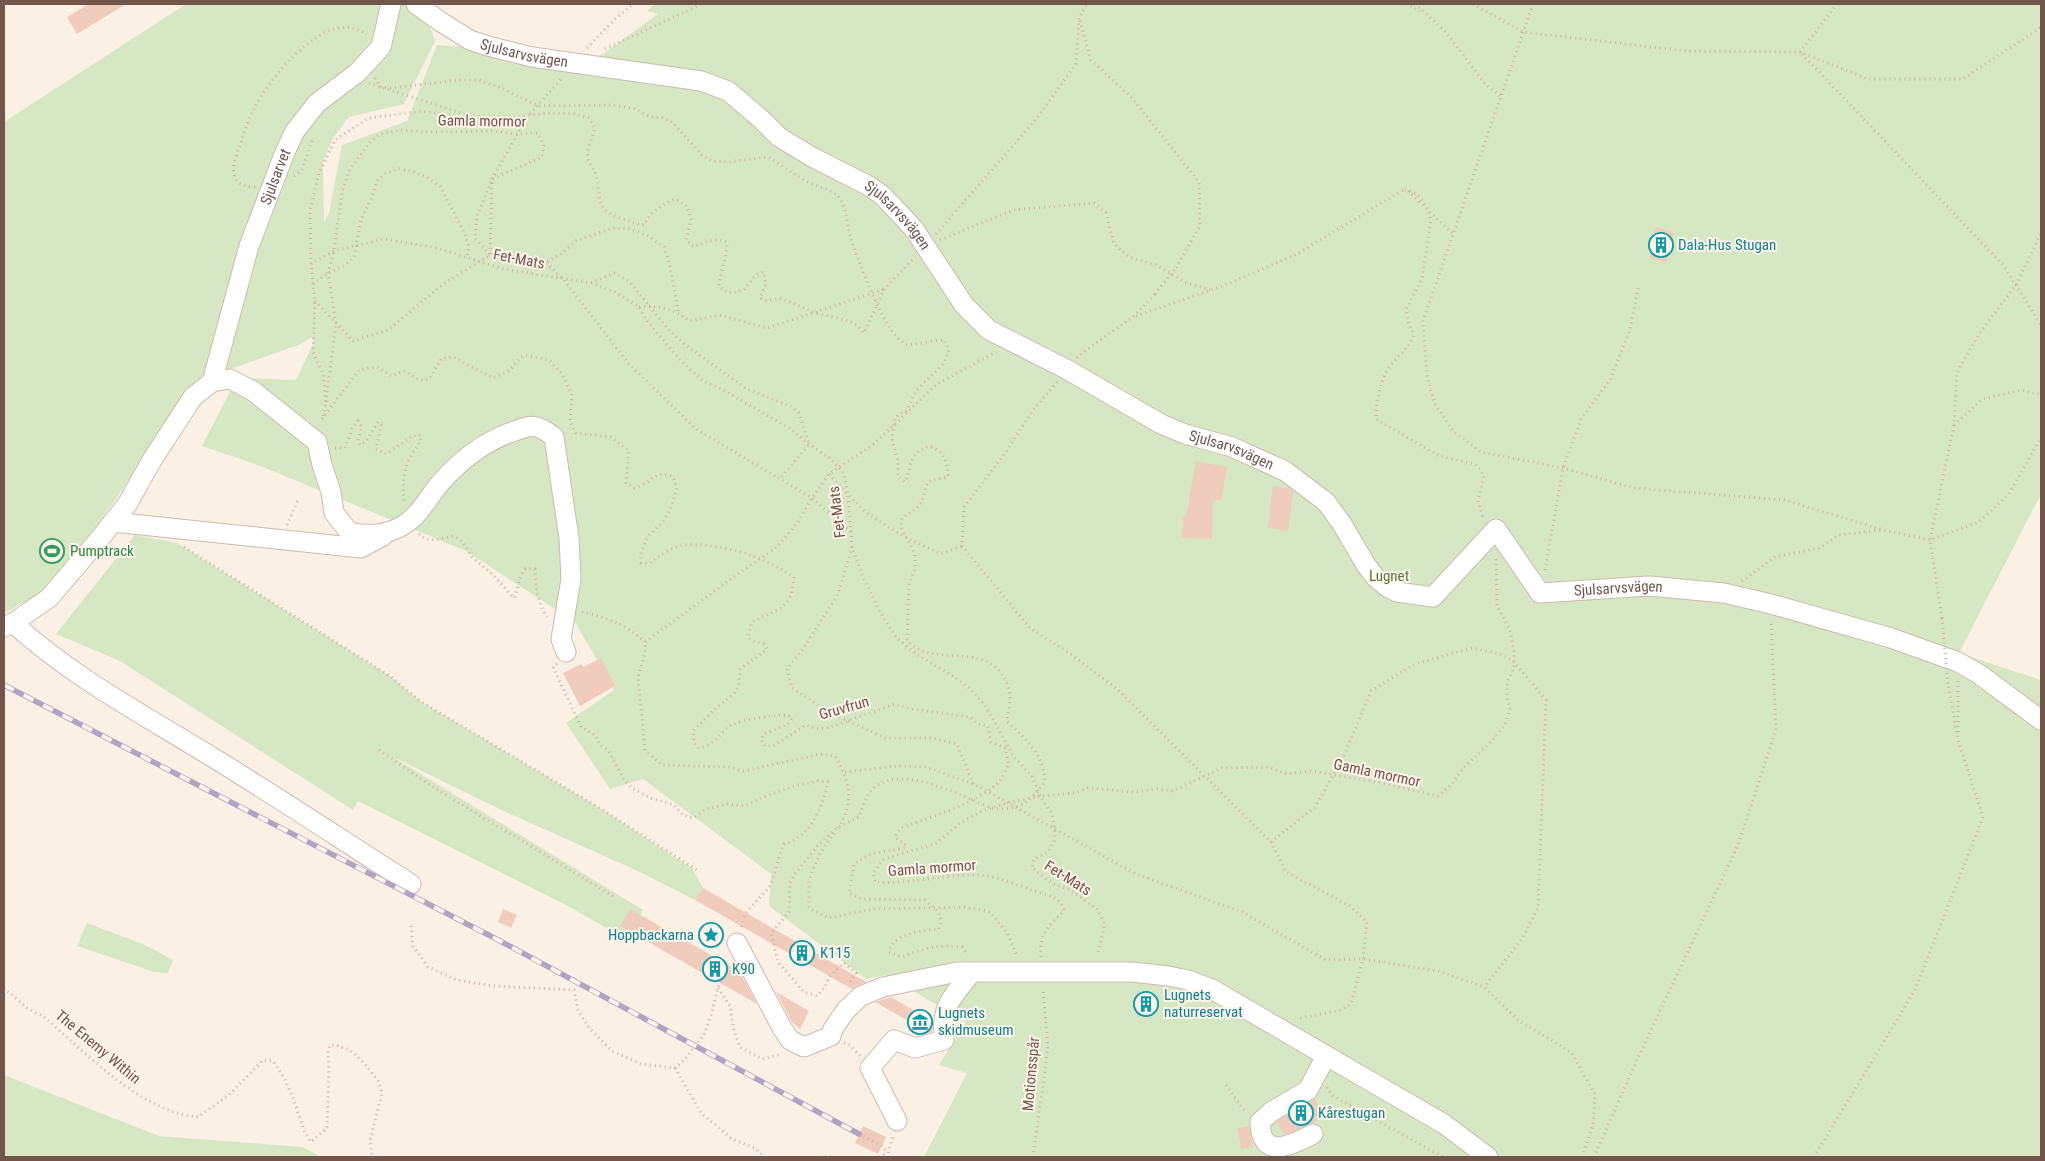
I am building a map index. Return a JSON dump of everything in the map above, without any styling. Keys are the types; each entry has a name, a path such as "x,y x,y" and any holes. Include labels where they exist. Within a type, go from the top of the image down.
{"street":[{"name":"Sjulsarvet","path":"212,382 250,246 295,131 317,103 357,73 379,48 391,4"},
{"name":"Sjulsarvsvägen","path":"416,4 470,40 532,57 701,81 728,92 761,119 779,137 812,157 869,186 883,196 903,216 949,284 975,318 988,330 1068,370 1161,424 1185,434 1232,447 1285,472 1326,502 1376,578 1397,592 1433,597 1496,529"},
{"path":"386,534 350,533 334,512 317,442 253,391 230,379 212,382 193,397 152,460 128,503 113,522 49,598 8,625 119,700 411,884"},
{"path":"113,522 279,541 361,548 403,526 422,509 436,488 456,466 478,448 526,426 542,427 554,437 569,538 571,579 561,639 566,652"},
{"path":"1496,529 1540,593"},
{"name":"Sjulsarvsvägen","path":"1540,593 1650,586 1724,593 1771,604 1891,638 1958,662 1979,674 2041,720"},
{"path":"737,943 782,1028 790,1040 804,1047 831,1036 833,1029 846,1010 862,996 884,987 958,972 1132,972 1188,980 1212,990 1272,1024 1322,1064 1444,1124 1488,1157"},
{"path":"897,1121 870,1068 894,1040 914,1048 944,1040 943,1022 947,1003 972,972"},
{"path":"1314,1134 1291,1146 1276,1147 1266,1143 1260,1136 1260,1122 1271,1112 1308,1090 1322,1064"}],"path":[{"path":"633,4 616,18 525,119 492,179 477,216 475,238 490,255 527,263 545,263 561,254 576,241 614,228 631,229 648,236 664,247 670,266 678,312"},
{"path":"601,51 702,4"},
{"path":"362,82 367,82 470,116 512,117 550,113 574,114 589,118 595,128 588,153 589,164 595,171 598,183 598,200 610,215 630,221 636,225 644,225 648,217 664,204 675,199 687,206 691,219 686,240 694,247 720,239 727,242 727,256 719,287 729,293 744,290 756,275 763,272 766,284 760,298 767,301 780,298 816,313 848,321 859,327 864,333 886,288 966,202 1037,118 1076,64 1079,18 1088,4"},
{"path":"1406,4 1425,13"},
{"path":"1415,4 1444,30 1487,86 1501,96"},
{"path":"1473,4 1523,32 1686,52 1800,52 1868,79 1963,79 2041,27"},
{"path":"1533,4 1423,321 1427,377 1435,404 1454,432 1481,452 1562,468 1634,488 1784,500 1883,530 1930,540 1979,522 2009,494 2041,437"},
{"path":"1800,52 1837,4"},
{"path":"1079,18 1091,60 1131,97 1199,182 1200,226 1175,269 1156,294 1133,317 1082,353"},
{"path":"313,137 302,170 293,177 272,186 248,187 238,183 234,175 234,163 254,109 274,77 284,64 307,45 326,32 338,28 350,27 365,33 377,43 379,48 375,78 381,87 391,88 459,80 478,80 499,87 538,106 611,105 633,108 652,118 664,118 672,122 702,155 712,160 728,162 768,157 810,183 825,188 838,197 871,293 898,338 906,344 944,340 949,350 944,363 915,392 906,411 899,414 893,426 892,439 898,462 898,477 905,482 917,451 929,446 939,450 947,462 948,477 931,480 926,486 922,502 916,509 902,518 901,528 915,554 915,569 909,585 907,639 912,646 928,653 969,657 983,660 995,666 1007,683 1010,697 1008,721 1035,749 1040,757 1045,782 1034,797 1016,808 992,808 925,781 901,780 886,782 875,787 866,797 859,817 837,828 819,844 794,876 790,884 789,912 771,933 778,962 804,992 817,996 825,987 829,977 844,963 856,973 847,987"},
{"path":"1800,52 2003,265 2041,325"},
{"path":"490,255 442,285 388,330 353,341 315,301 311,264 310,210 320,173 335,140 369,118 422,111 481,121 525,119"},
{"name":"Gamla mormor","path":"315,301 313,352 323,374 326,402 336,324 328,273 334,250 342,192 350,171 369,143 380,134 401,130 537,133 544,144 542,157 492,179"},
{"path":"313,284 328,273 345,266 354,257 361,220 377,181 386,174 399,169 412,171 440,186 464,232 469,247 467,258"},
{"path":"490,255 492,179"},
{"path":"1133,317 1210,290 1295,255 1406,188"},
{"path":"1406,188 1453,234"},
{"path":"1406,188 1417,194 1427,207 1431,220 1422,280 1406,309 1408,322 1414,335 1409,348 1388,368 1375,405 1376,419 1439,456 1475,464 1484,475 1478,501 1480,512 1485,521 1496,529"},
{"path":"925,246 1013,210 1094,203 1106,213 1114,244 1129,257 1156,265 1187,283 1210,290"},
{"path":"1814,1157 1915,990 1983,817 1958,740 1948,684 1942,618 1930,540 1954,424 1956,372 1979,334 2016,286 2041,233"},
{"name":"Fet-Mats","path":"311,264 334,250 384,238 437,248 503,269 591,283 615,292 639,307 647,321 681,361 703,381 724,390 791,429 832,459 844,474 848,494 852,547 863,577 880,612 896,638 916,654 953,676 985,706 1014,757 1032,776 1040,796 1052,814 1055,829 1054,841 1048,852 1034,859 1032,868 1053,884 1069,890 1097,909 1104,921 1104,929 1097,955 1090,964 1088,971"},
{"path":"545,263 564,279 629,364 696,429 812,498 852,532"},
{"path":"591,283 614,273 629,281 668,329 714,367 747,389 790,406 798,413 809,444 780,479"},
{"path":"639,307 650,306 678,312 689,321 720,315 767,328 886,288"},
{"path":"1540,593 1562,468 1581,419 1610,380 1630,330 1638,288"},
{"path":"645,642 777,547 798,522 829,474 874,444 937,384 1013,343"},
{"name":"Gruvfrun","path":"322,419 359,370 377,367 391,376 405,371 419,380 430,379 442,358 453,357 492,378 510,370 525,355 549,360 562,374 572,394 570,422 576,433 611,437 628,451 626,483 634,488 643,486 655,476 665,474 673,477 677,488 670,510 662,524 648,536 641,552 641,562 650,563 661,554 682,545 737,550 761,558 794,577 791,596 782,608 752,622 748,637 752,641 764,644 767,649 759,657 749,661 740,670 738,685 734,694 716,708 693,731 694,743 699,748 709,746 731,725 763,716 788,715 792,719 788,724 764,734 761,740 765,746 773,746 806,725 818,729 850,722 895,704 910,709 970,717 978,724 988,726 991,742 1005,748 1009,764 1000,781 987,792 956,808 900,828 895,837 906,845 905,848 871,854 854,864 850,893 862,899 925,900 934,908"},
{"path":"1068,370 1031,413 1006,452 964,507 962,546 1030,628 1069,653 1117,689 1204,775 1270,842 1286,872 1350,906 1367,922 1363,960 1350,1004 1340,1010 1272,1024"},
{"path":"1954,424 1984,399 2021,390 2041,395"},
{"path":"829,474 864,511 907,539 941,554 962,546"},
{"path":"279,541 298,500"},
{"path":"1724,593 1775,557 1819,548 1839,535 1883,530"},
{"path":"177,543 390,676 420,701 595,805 697,870"},
{"path":"852,547 838,594 803,649 787,669 792,688 827,711 885,738 931,738 957,744 974,784"},
{"name":"Gamla mormor","path":"1033,972 1041,940 1046,930 1064,910 1061,902 1052,896 1010,882 980,875 929,877 887,883 875,882 873,872 884,859 937,843 960,823 1007,803 1040,796 1074,793 1088,788 1134,792 1173,791 1222,768 1268,767 1287,774 1310,771 1372,781 1438,796 1452,784 1464,768 1491,742 1505,725 1510,709 1507,697 1507,682 1514,668 1514,650 1510,630 1497,606 1496,558"},
{"path":"1594,1157 1636,1062 1738,845 1776,730 1771,604"},
{"path":"567,609 605,617 635,632 645,642 645,654 638,677 645,750 662,765 729,767 743,771 821,754 836,756 845,772 850,799 837,828 819,855 809,880 809,908 828,918 874,909 965,908 990,912 1008,934 1033,972"},
{"path":"1270,842 1315,807 1343,758 1370,690 1415,664 1472,648 1500,654 1514,662 1546,700 1538,908 1522,939 1484,987"},
{"path":"1958,662 1958,740"},
{"path":"379,750 436,789 613,896"},
{"path":"845,772 897,766 925,767 974,784 1136,874 1242,912 1326,960 1363,960 1438,971 1484,987 1519,1022 1571,1052 1594,1094 1593,1124 1582,1157"},
{"path":"934,908 940,914 942,920 939,929 925,930 899,938 890,948 889,952 901,957 920,950 950,946 962,947 971,958 972,972"},
{"path":"411,926 413,946 428,967 457,980 494,986 574,990 578,1010 589,1028 612,1051 641,1064 675,1068 701,1112 732,1139 755,1148 764,1157"},
{"path":"675,1068 685,1059 704,1035 712,1015 718,988 737,943"},
{"name":"Motionsspår","path":"1033,972 1043,986 1048,1048 1033,1157"},
{"name":"The Enemy Within","path":"4,988 27,1008 44,1016 129,1090 183,1116 198,1117 229,1095 263,1060 273,1061 282,1073 304,1133 311,1142 327,1128 328,1050 330,1045 350,1050 366,1064 378,1081 382,1093 370,1141 372,1157"},
{"path":"718,988 730,1006 734,1031 740,1047 762,1059 784,1053"},
{"path":"1322,1064 1333,1096 1443,1157"},
{"path":"888,1153 897,1121"},
{"path":"859,1134 882,1146 888,1153"},
{"path":"879,1157 888,1153"},
{"path":"825,1157 831,1157"}],"green space":[{"name":"Lugnet","path":"186,4 422,4 435,41 404,104 349,117 333,138 323,162 324,222 329,213 342,145 407,121 437,45 594,57 603,54 658,14 647,11 655,4 2041,4 2041,494 1959,653 2041,680 2041,1157 924,1157 967,1073 939,1065 966,1022 886,975 866,979 769,906 771,874 643,779 610,789 566,723 614,690 575,622 464,550 263,467 202,446 237,378 296,380 313,344 312,337 301,344 197,381 145,458 52,588 4,613 4,122"},
{"path":"135,535 177,543 390,676 420,701 603,810 692,868 703,888 695,900 640,872 508,813 393,757 643,910 626,939 566,905 358,801 353,810 120,661 56,634"},
{"path":"87,923 145,945 173,960 168,973 154,972 77,946"},
{"path":"4,1075 159,1136 303,1147 321,1157 4,1157"}],"building":[{"path":"89,4 126,4 77,34 67,17"},
{"name":"Dala-Hus Stugan","path":"1656,227 1674,232 1666,263 1649,258"},
{"path":"1196,461 1227,467 1221,501 1213,499 1212,539 1182,538 1183,517 1186,517"},
{"path":"1273,486 1288,488 1293,491 1288,531 1268,528"},
{"path":"601,658 615,686 580,706 563,673 581,664 583,667"},
{"name":"K115","path":"703,888 866,982 852,989 695,900"},
{"path":"503,909 517,915 511,928 498,922"},
{"name":"K90","path":"630,909 739,971 757,1004 620,926"},
{"path":"776,992 809,1011 800,1029 792,1022"},
{"name":"Lugnets naturreservat","path":"1146,995 1152,998 1155,1004 1152,1010 1146,1013 1140,1010 1137,1004 1140,998"},
{"path":"891,997 933,1022 932,1032 928,1033 922,1030 918,1036 909,1030 912,1023 875,1002"},
{"name":"Kårestugan","path":"1315,1099 1323,1116 1314,1123 1284,1135 1277,1121"},
{"path":"863,1126 886,1137 878,1154 855,1143"},
{"path":"1249,1126 1253,1147 1241,1149 1238,1128"}],"railway":[{"path":"4,685 502,942 859,1134"}],"place":[{"name":"Dala-Hus Stugan","path":"1661,245"},
{"name":"Pumptrack","path":"52,551"},
{"name":"Hoppbackarna","path":"711,935"},
{"name":"K115","path":"802,953"},
{"name":"K90","path":"715,969"},
{"name":"Lugnets naturreservat","path":"1146,1004"},
{"name":"Lugnets skidmuseum","path":"920,1022"},
{"name":"Kårestugan","path":"1301,1113"}]}
